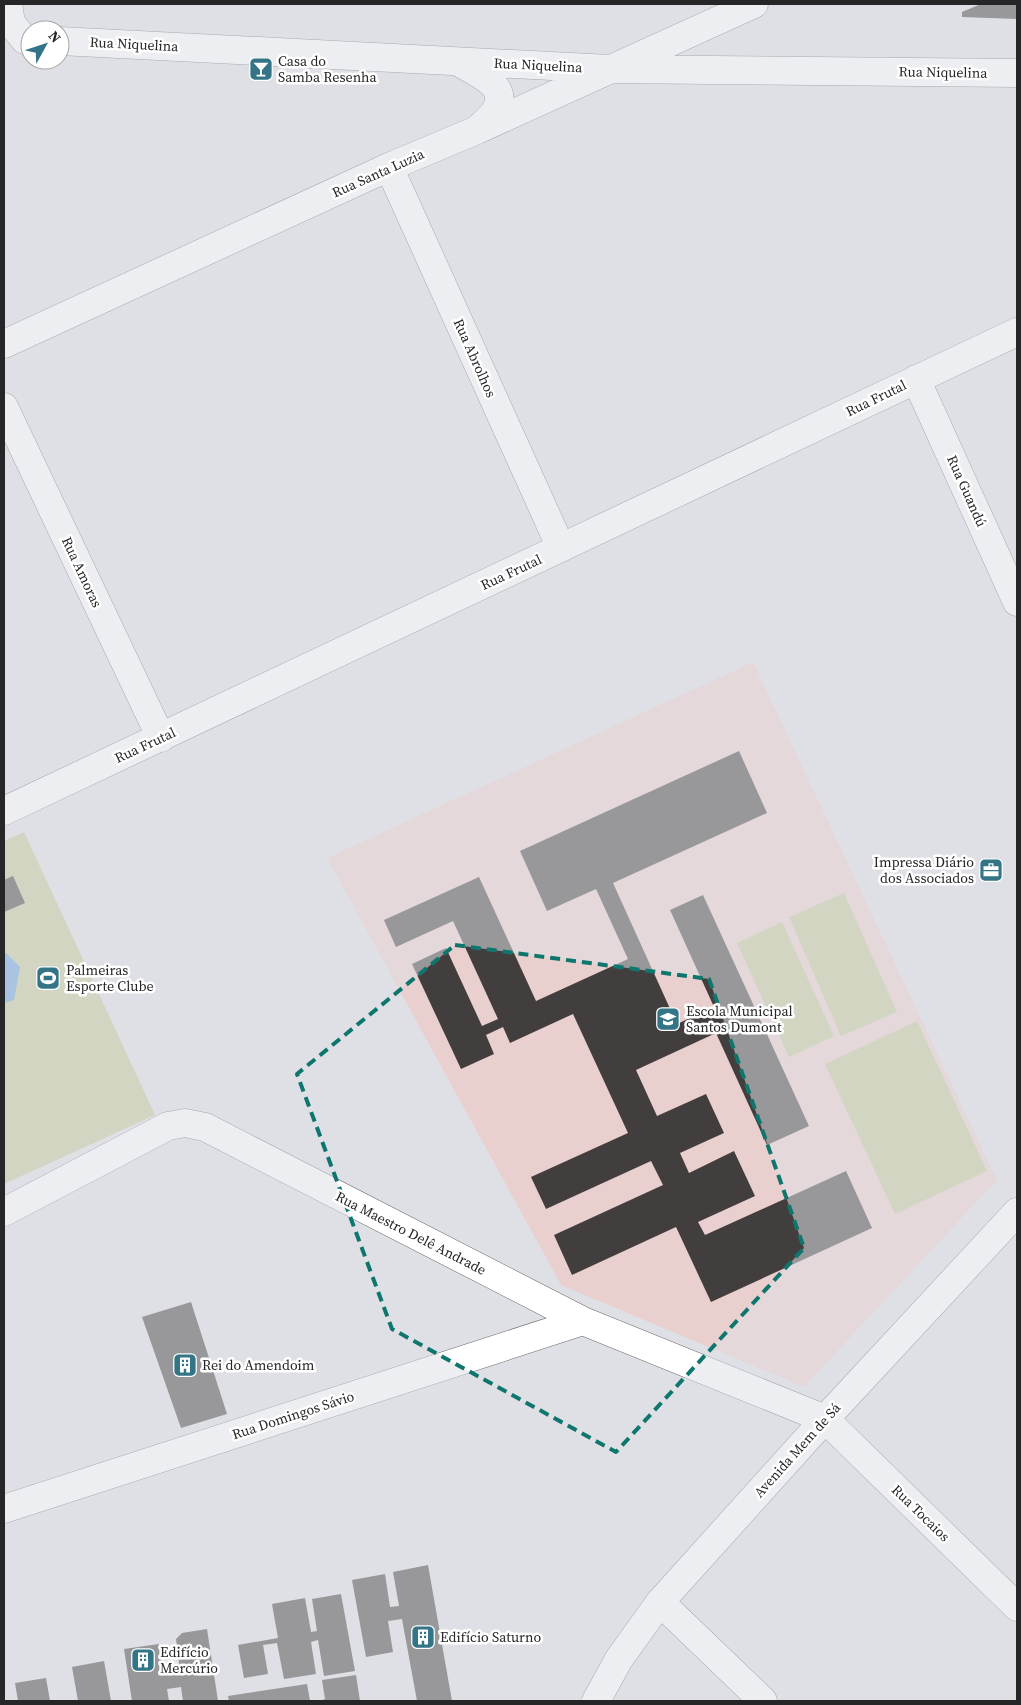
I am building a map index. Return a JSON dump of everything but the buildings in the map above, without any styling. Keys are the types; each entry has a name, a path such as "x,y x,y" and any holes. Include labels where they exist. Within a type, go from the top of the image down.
{"street":[{"path":"8,4 11,23 20,39"},
{"name":"Rua Santa Luzia","path":"4,344 389,167 477,130 754,4"},
{"name":"Rua Niquelina","path":"70,42 610,69 1017,73"},
{"path":"456,61 484,76 494,84 499,94 499,104 493,116 477,130"},
{"name":"Rua Abrolhos","path":"389,167 561,548"},
{"name":"Rua Frutal","path":"4,811 1017,332"},
{"name":"Rua Guandú","path":"916,379 1017,602"},
{"name":"Rua Amoras","path":"4,406 160,738"},
{"name":"Rua Maestro Delê Andrade","path":"4,1212 168,1126 185,1123 205,1127 583,1321 825,1419"},
{"name":"Avenida Mem de Sá","path":"596,1701 619,1659 660,1602 825,1419 1014,1221"},
{"name":"Rua Domingos Sávio","path":"4,1509 583,1321"},
{"name":"Rua Tocaios","path":"825,1419 1017,1608"},
{"path":"660,1602 763,1701"}],"highlighted area":[{"path":"455,945 709,979 804,1248 616,1452 392,1329 297,1074"}],"shaded area":[{"name":"Escola Municipal Santos Dumont","path":"753,662 997,1180 804,1387 561,1285 327,858"}],"green space":[{"name":"Palmeiras Esporte Clube","path":"24,832 155,1115 4,1184 4,841"},
{"path":"844,893 897,1012 841,1036 789,917"},
{"path":"782,922 834,1036 789,1057 737,943"},
{"path":"917,1021 987,1171 895,1214 825,1064"}],"water":[{"path":"6,953 20,967 14,1000 4,1003 4,955"}],"place":[{"name":"Casa do Samba Resenha","path":"261,69"},
{"name":"Impressa Diário dos Associados","path":"991,870"},
{"name":"Palmeiras Esporte Clube","path":"48,978"},
{"name":"Escola Municipal Santos Dumont","path":"668,1019"},
{"name":"Rei do Amendoim","path":"185,1365"},
{"name":"Edifício Saturno","path":"423,1637"},
{"name":"Edifício Mercúrio","path":"143,1660"}]}
